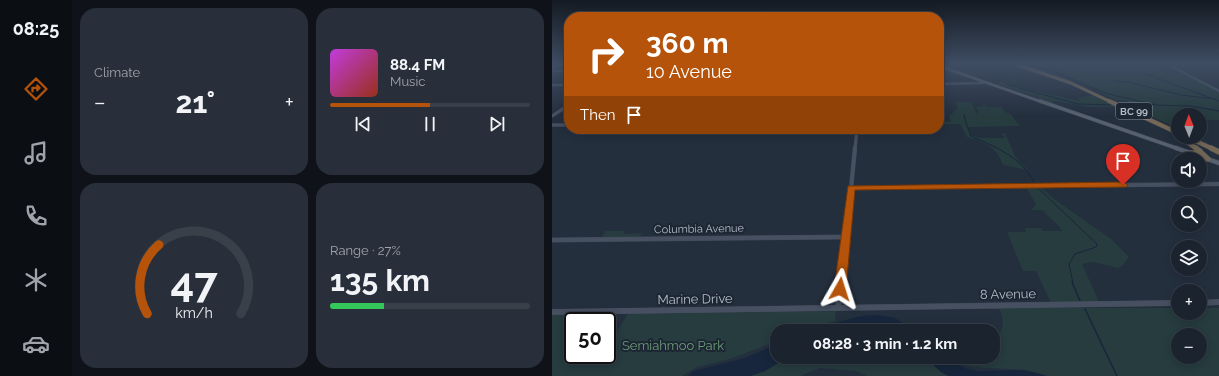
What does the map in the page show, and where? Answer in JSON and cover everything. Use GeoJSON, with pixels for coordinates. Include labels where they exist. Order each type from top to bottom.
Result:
{"type":"FeatureCollection","features":[{"type":"Feature","properties":{"kind":"highway","name":"BC 99"},"geometry":{"type":"LineString","coordinates":[[1064,82],[1171,130]]}},
{"type":"Feature","properties":{"kind":"highway","name":"BC 99"},"geometry":{"type":"LineString","coordinates":[[1070,82],[1171,130]]}},
{"type":"Feature","properties":{"kind":"highway"},"geometry":{"type":"LineString","coordinates":[[1071,82],[1090,90]]}},
{"type":"Feature","properties":{"kind":"highway"},"geometry":{"type":"LineString","coordinates":[[1192,144],[1208,160]]}},
{"type":"Feature","properties":{"kind":"highway"},"geometry":{"type":"LineString","coordinates":[[1203,144],[1219,151]]}},
{"type":"Feature","properties":{"kind":"highway"},"geometry":{"type":"LineString","coordinates":[[1206,144],[1219,151]]}},
{"type":"Feature","properties":{"kind":"main road"},"geometry":{"type":"LineString","coordinates":[[982,82],[1188,152]]}},
{"type":"Feature","properties":{"kind":"main road"},"geometry":{"type":"LineString","coordinates":[[1208,160],[1219,163]]}},
{"type":"Feature","properties":{"kind":"street"},"geometry":{"type":"LineString","coordinates":[[944,84],[982,82]]}},
{"type":"Feature","properties":{"kind":"street"},"geometry":{"type":"LineString","coordinates":[[1201,82],[1219,91]]}},
{"type":"Feature","properties":{"kind":"street"},"geometry":{"type":"LineString","coordinates":[[552,85],[564,85]]}},
{"type":"Feature","properties":{"kind":"street"},"geometry":{"type":"LineString","coordinates":[[552,116],[564,108]]}},
{"type":"Feature","properties":{"kind":"street"},"geometry":{"type":"LineString","coordinates":[[552,125],[564,125]]}},
{"type":"Feature","properties":{"kind":"street"},"geometry":{"type":"LineString","coordinates":[[838,308],[856,134]]}},
{"type":"Feature","properties":{"kind":"street"},"geometry":{"type":"LineString","coordinates":[[851,188],[1219,184]]}},
{"type":"Feature","properties":{"kind":"street","name":"Columbia Avenue"},"geometry":{"type":"LineString","coordinates":[[552,240],[846,237]]}},
{"type":"Feature","properties":{"kind":"street"},"geometry":{"type":"LineString","coordinates":[[1207,303],[1219,302]]}},
{"type":"Feature","properties":{"kind":"street","name":"8 Avenue"},"geometry":{"type":"LineString","coordinates":[[838,308],[1171,303]]}},
{"type":"Feature","properties":{"kind":"street","name":"Marine Drive"},"geometry":{"type":"LineString","coordinates":[[552,312],[838,308]]}},
{"type":"Feature","properties":{"kind":"green space"},"geometry":{"type":"Polygon","coordinates":[[[1000,82],[1015,82],[1004,83],[1080,101],[1079,98],[1092,95],[1118,107],[1089,107],[1054,101],[1052,103],[999,84],[1000,82]]]}},
{"type":"Feature","properties":{"kind":"green space"},"geometry":{"type":"Polygon","coordinates":[[[1078,82],[1199,82],[1219,92],[1219,120],[1207,120],[1207,108],[1171,108],[1171,125],[1144,113],[1127,101],[1116,100],[1094,90],[1096,89],[1078,82]]]}},
{"type":"Feature","properties":{"kind":"green space"},"geometry":{"type":"Polygon","coordinates":[[[955,102],[971,102],[977,114],[979,113],[976,107],[983,107],[982,105],[985,105],[986,107],[1002,107],[1006,113],[1010,113],[1020,126],[968,127],[971,135],[980,138],[1005,138],[1002,133],[1005,133],[1016,158],[1028,170],[1003,165],[996,152],[990,146],[967,137],[960,124],[944,124],[944,122],[951,122],[949,116],[958,108],[955,102]]]}},
{"type":"Feature","properties":{"kind":"green space"},"geometry":{"type":"Polygon","coordinates":[[[1027,188],[1042,188],[1054,199],[1111,239],[1129,257],[1123,265],[1118,268],[1093,262],[1082,264],[1099,302],[1051,303],[1036,271],[1023,271],[1007,232],[1026,232],[1025,228],[1041,228],[1043,231],[1062,231],[1043,210],[1031,210],[1036,205],[1027,188]]]}},
{"type":"Feature","properties":{"kind":"green space"},"geometry":{"type":"Polygon","coordinates":[[[606,231],[625,231],[623,234],[642,233],[638,238],[601,238],[606,231]]]}},
{"type":"Feature","properties":{"kind":"green space"},"geometry":{"type":"Polygon","coordinates":[[[999,308],[1171,308],[1171,320],[1207,320],[1207,308],[1219,308],[1219,376],[1047,376],[1021,370],[983,368],[961,364],[1000,364],[1000,332],[1003,320],[999,308]]]}},
{"type":"Feature","properties":{"kind":"green space","name":"Semiahmoo Park"},"geometry":{"type":"Polygon","coordinates":[[[836,311],[835,321],[825,324],[770,324],[770,344],[733,358],[697,367],[682,376],[552,376],[552,315],[564,315],[564,364],[616,364],[616,333],[628,314],[836,311]]]}},
{"type":"Feature","properties":{"kind":"green space"},"geometry":{"type":"Polygon","coordinates":[[[933,323],[936,324],[922,324],[933,323]]]}},
{"type":"Feature","properties":{"kind":"green space"},"geometry":{"type":"Polygon","coordinates":[[[776,364],[932,364],[941,372],[949,376],[867,376],[857,371],[820,368],[800,376],[750,376],[765,371],[776,364]]]}},
{"type":"Feature","properties":{"kind":"water"},"geometry":{"type":"Polygon","coordinates":[[[878,315],[895,318],[904,324],[832,324],[861,316],[878,315]]]}},
{"type":"Feature","properties":{"kind":"water"},"geometry":{"type":"Polygon","coordinates":[[[770,347],[770,364],[776,364],[765,371],[750,376],[688,376],[693,371],[745,358],[770,347]]]}},
{"type":"Feature","properties":{"kind":"water"},"geometry":{"type":"Polygon","coordinates":[[[932,364],[957,364],[967,369],[977,371],[1024,370],[1047,376],[949,376],[941,372],[932,364]]]}},
{"type":"Feature","properties":{"kind":"waterway"},"geometry":{"type":"LineString","coordinates":[[1078,82],[1108,94],[1152,104]]}},
{"type":"Feature","properties":{"kind":"waterway"},"geometry":{"type":"LineString","coordinates":[[1122,82],[1181,95],[1219,101]]}},
{"type":"Feature","properties":{"kind":"waterway"},"geometry":{"type":"LineString","coordinates":[[1166,82],[1211,98]]}},
{"type":"Feature","properties":{"kind":"waterway"},"geometry":{"type":"LineString","coordinates":[[1005,84],[1078,104],[1111,105]]}},
{"type":"Feature","properties":{"kind":"waterway"},"geometry":{"type":"LineString","coordinates":[[1127,105],[1152,104]]}},
{"type":"Feature","properties":{"kind":"waterway"},"geometry":{"type":"LineString","coordinates":[[1152,104],[1191,106],[1219,111]]}},
{"type":"Feature","properties":{"kind":"waterway"},"geometry":{"type":"LineString","coordinates":[[964,115],[966,122]]}},
{"type":"Feature","properties":{"kind":"waterway"},"geometry":{"type":"LineString","coordinates":[[966,123],[971,136],[999,149],[1015,159],[1035,183]]}},
{"type":"Feature","properties":{"kind":"waterway"},"geometry":{"type":"LineString","coordinates":[[1038,188],[1097,244],[1096,247],[1075,254],[1069,264],[1073,283]]}},
{"type":"Feature","properties":{"kind":"waterway"},"geometry":{"type":"LineString","coordinates":[[1072,282],[1080,301]]}},
{"type":"Feature","properties":{"kind":"waterway"},"geometry":{"type":"LineString","coordinates":[[1085,309],[1117,376]]}},
{"type":"Feature","properties":{"kind":"route"},"geometry":{"type":"LineString","coordinates":[[840,289],[851,188],[1123,185]]}}]}
